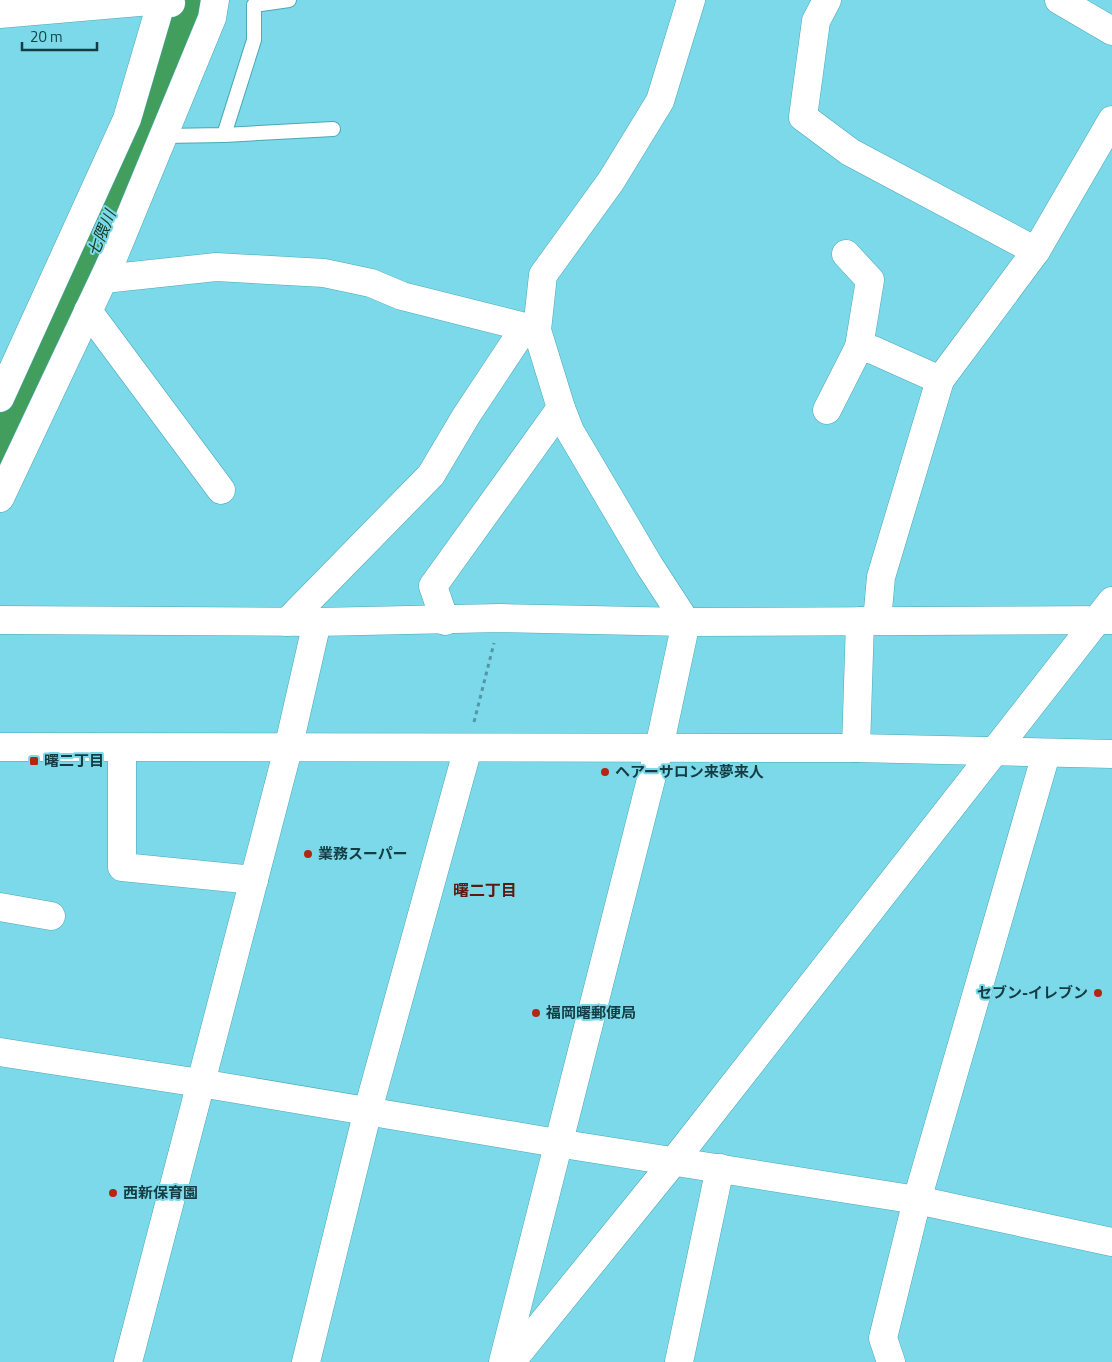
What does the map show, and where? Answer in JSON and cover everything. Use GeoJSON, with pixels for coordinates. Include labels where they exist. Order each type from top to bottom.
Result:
{"type":"FeatureCollection","features":[{"type":"Feature","properties":{"kind":"street"},"geometry":{"type":"LineString","coordinates":[[287,622],[431,475],[466,416],[531,329],[543,275],[611,181],[660,101],[691,0]]}},
{"type":"Feature","properties":{"kind":"street"},"geometry":{"type":"LineString","coordinates":[[827,0],[816,21],[803,117],[850,152],[1036,251]]}},
{"type":"Feature","properties":{"kind":"street"},"geometry":{"type":"LineString","coordinates":[[1059,0],[1112,31]]}},
{"type":"Feature","properties":{"kind":"street"},"geometry":{"type":"LineString","coordinates":[[0,14],[166,2],[127,119],[0,398]]}},
{"type":"Feature","properties":{"kind":"street"},"geometry":{"type":"LineString","coordinates":[[0,498],[107,272],[164,136],[208,10]]}},
{"type":"Feature","properties":{"kind":"street"},"geometry":{"type":"LineString","coordinates":[[856,748],[868,621],[940,380],[1036,251],[1112,120]]}},
{"type":"Feature","properties":{"kind":"street"},"geometry":{"type":"LineString","coordinates":[[827,410],[859,347],[870,280],[846,254]]}},
{"type":"Feature","properties":{"kind":"street"},"geometry":{"type":"LineString","coordinates":[[107,272],[216,267],[324,273],[371,283],[402,296],[531,329]]}},
{"type":"Feature","properties":{"kind":"street"},"geometry":{"type":"LineString","coordinates":[[88,311],[221,490]]}},
{"type":"Feature","properties":{"kind":"street"},"geometry":{"type":"LineString","coordinates":[[503,1362],[659,748],[686,622],[575,439],[560,408],[531,329]]}},
{"type":"Feature","properties":{"kind":"street"},"geometry":{"type":"LineString","coordinates":[[859,347],[873,350],[940,380]]}},
{"type":"Feature","properties":{"kind":"street"},"geometry":{"type":"LineString","coordinates":[[445,621],[433,586],[560,408]]}},
{"type":"Feature","properties":{"kind":"street"},"geometry":{"type":"LineString","coordinates":[[0,620],[317,622],[445,621],[500,618],[686,622],[868,621],[1107,614]]}},
{"type":"Feature","properties":{"kind":"street"},"geometry":{"type":"LineString","coordinates":[[511,1362],[674,1161],[994,750],[1107,614]]}},
{"type":"Feature","properties":{"kind":"street"},"geometry":{"type":"LineString","coordinates":[[128,1362],[288,749],[317,622]]}},
{"type":"Feature","properties":{"kind":"street"},"geometry":{"type":"LineString","coordinates":[[0,747],[288,749],[856,748],[994,750],[1046,754],[1112,754]]}},
{"type":"Feature","properties":{"kind":"street"},"geometry":{"type":"LineString","coordinates":[[122,748],[122,867],[254,880]]}},
{"type":"Feature","properties":{"kind":"street"},"geometry":{"type":"LineString","coordinates":[[306,1362],[368,1110],[468,748]]}},
{"type":"Feature","properties":{"kind":"street"},"geometry":{"type":"LineString","coordinates":[[891,1362],[883,1338],[917,1200],[1046,754]]}},
{"type":"Feature","properties":{"kind":"street"},"geometry":{"type":"LineString","coordinates":[[0,907],[50,916]]}},
{"type":"Feature","properties":{"kind":"street"},"geometry":{"type":"LineString","coordinates":[[0,1052],[200,1082],[557,1144],[917,1200],[1112,1242]]}},
{"type":"Feature","properties":{"kind":"street"},"geometry":{"type":"LineString","coordinates":[[679,1362],[720,1168]]}},
{"type":"Feature","properties":{"kind":"lane"},"geometry":{"type":"LineString","coordinates":[[224,135],[254,40],[254,5],[289,0]]}},
{"type":"Feature","properties":{"kind":"lane"},"geometry":{"type":"LineString","coordinates":[[164,136],[334,129]]}},
{"type":"Feature","properties":{"kind":"path"},"geometry":{"type":"LineString","coordinates":[[468,748],[500,618]]}},
{"type":"Feature","properties":{"kind":"waterway","name":"七隈川"},"geometry":{"type":"LineString","coordinates":[[0,460],[61,327],[148,122],[174,50],[187,0]]}},
{"type":"Feature","properties":{"kind":"place","name":"曙二丁目"},"geometry":{"type":"Point","coordinates":[34,761]}},
{"type":"Feature","properties":{"kind":"place","name":"ヘアーサロン来夢来人"},"geometry":{"type":"Point","coordinates":[605,772]}},
{"type":"Feature","properties":{"kind":"place","name":"業務スーパー"},"geometry":{"type":"Point","coordinates":[308,854]}},
{"type":"Feature","properties":{"kind":"place","name":"セブン-イレブン"},"geometry":{"type":"Point","coordinates":[1098,993]}},
{"type":"Feature","properties":{"kind":"place","name":"福岡曙郵便局"},"geometry":{"type":"Point","coordinates":[536,1013]}},
{"type":"Feature","properties":{"kind":"place","name":"西新保育園"},"geometry":{"type":"Point","coordinates":[113,1193]}},
{"type":"Feature","properties":{"kind":"district","name":"曙二丁目"},"geometry":{"type":"Point","coordinates":[485,890]}}]}
